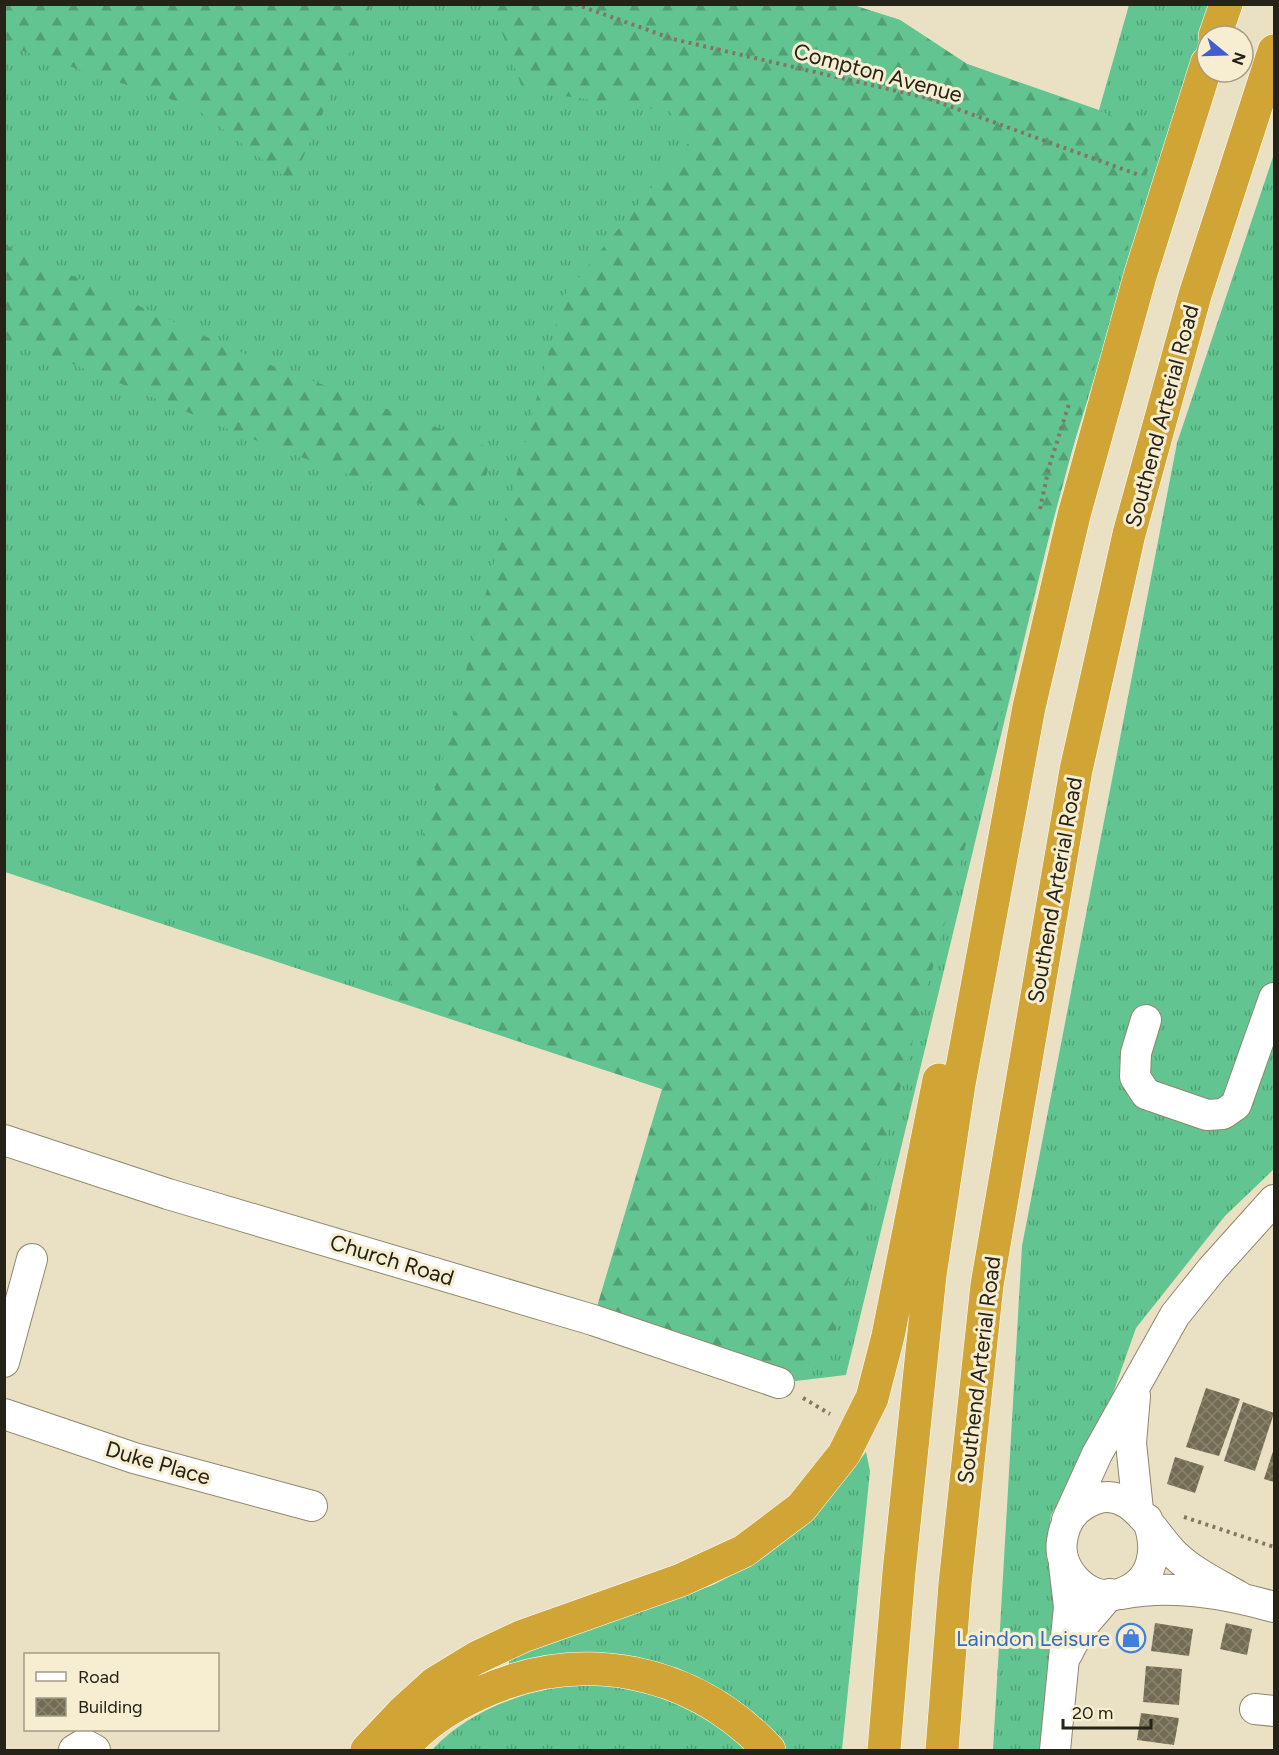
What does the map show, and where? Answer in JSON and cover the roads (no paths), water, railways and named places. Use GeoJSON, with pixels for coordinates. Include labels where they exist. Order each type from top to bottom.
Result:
{"type":"FeatureCollection","features":[{"type":"Feature","properties":{"kind":"highway"},"geometry":{"type":"LineString","coordinates":[[1219,24],[1226,4]]}},
{"type":"Feature","properties":{"kind":"highway","name":"Southend Arterial Road"},"geometry":{"type":"LineString","coordinates":[[942,1750],[955,1584],[987,1285],[1076,770],[1130,534],[1192,307],[1275,51]]}},
{"type":"Feature","properties":{"kind":"highway"},"geometry":{"type":"LineString","coordinates":[[367,1750],[435,1683],[476,1658],[523,1636],[681,1580],[744,1551],[801,1508],[844,1454],[855,1436],[872,1398],[888,1336],[943,1060],[1074,515],[1140,276],[1200,84]]}},
{"type":"Feature","properties":{"kind":"highway"},"geometry":{"type":"LineString","coordinates":[[884,1750],[899,1572],[930,1275],[959,1084],[1029,707]]}},
{"type":"Feature","properties":{"kind":"highway"},"geometry":{"type":"LineString","coordinates":[[402,1750],[435,1719],[464,1701],[505,1681],[556,1669],[597,1669],[652,1678],[699,1694],[751,1731],[769,1750]]}},
{"type":"Feature","properties":{"kind":"street"},"geometry":{"type":"LineString","coordinates":[[1146,1020],[1136,1053],[1135,1077],[1146,1094],[1207,1115],[1223,1114],[1236,1105],[1275,998]]}},
{"type":"Feature","properties":{"kind":"street","name":"Church Road"},"geometry":{"type":"LineString","coordinates":[[4,1140],[168,1194],[593,1320],[779,1383]]}},
{"type":"Feature","properties":{"kind":"street"},"geometry":{"type":"LineString","coordinates":[[1055,1750],[1069,1607],[1061,1547],[1064,1529],[1097,1454],[1175,1315],[1275,1200]]}},
{"type":"Feature","properties":{"kind":"street"},"geometry":{"type":"LineString","coordinates":[[4,1362],[32,1260]]}},
{"type":"Feature","properties":{"kind":"street"},"geometry":{"type":"LineString","coordinates":[[1062,1665],[1080,1629],[1114,1594],[1136,1585],[1147,1573],[1154,1557],[1154,1537],[1142,1514],[1131,1443],[1136,1387]]}},
{"type":"Feature","properties":{"kind":"street","name":"Duke Place"},"geometry":{"type":"LineString","coordinates":[[4,1414],[134,1458],[312,1506]]}},
{"type":"Feature","properties":{"kind":"street"},"geometry":{"type":"LineString","coordinates":[[1064,1529],[1073,1513],[1088,1502],[1107,1498],[1124,1501],[1142,1514],[1174,1554],[1199,1574],[1240,1597]]}},
{"type":"Feature","properties":{"kind":"street"},"geometry":{"type":"LineString","coordinates":[[1064,1565],[1074,1580],[1087,1589],[1114,1594],[1168,1589],[1240,1597],[1275,1607]]}},
{"type":"Feature","properties":{"kind":"street"},"geometry":{"type":"LineString","coordinates":[[74,1750],[84,1744],[95,1750]]}},
{"type":"Feature","properties":{"kind":"place","name":"Laindon Leisure"},"geometry":{"type":"Point","coordinates":[1131,1638]}}]}
